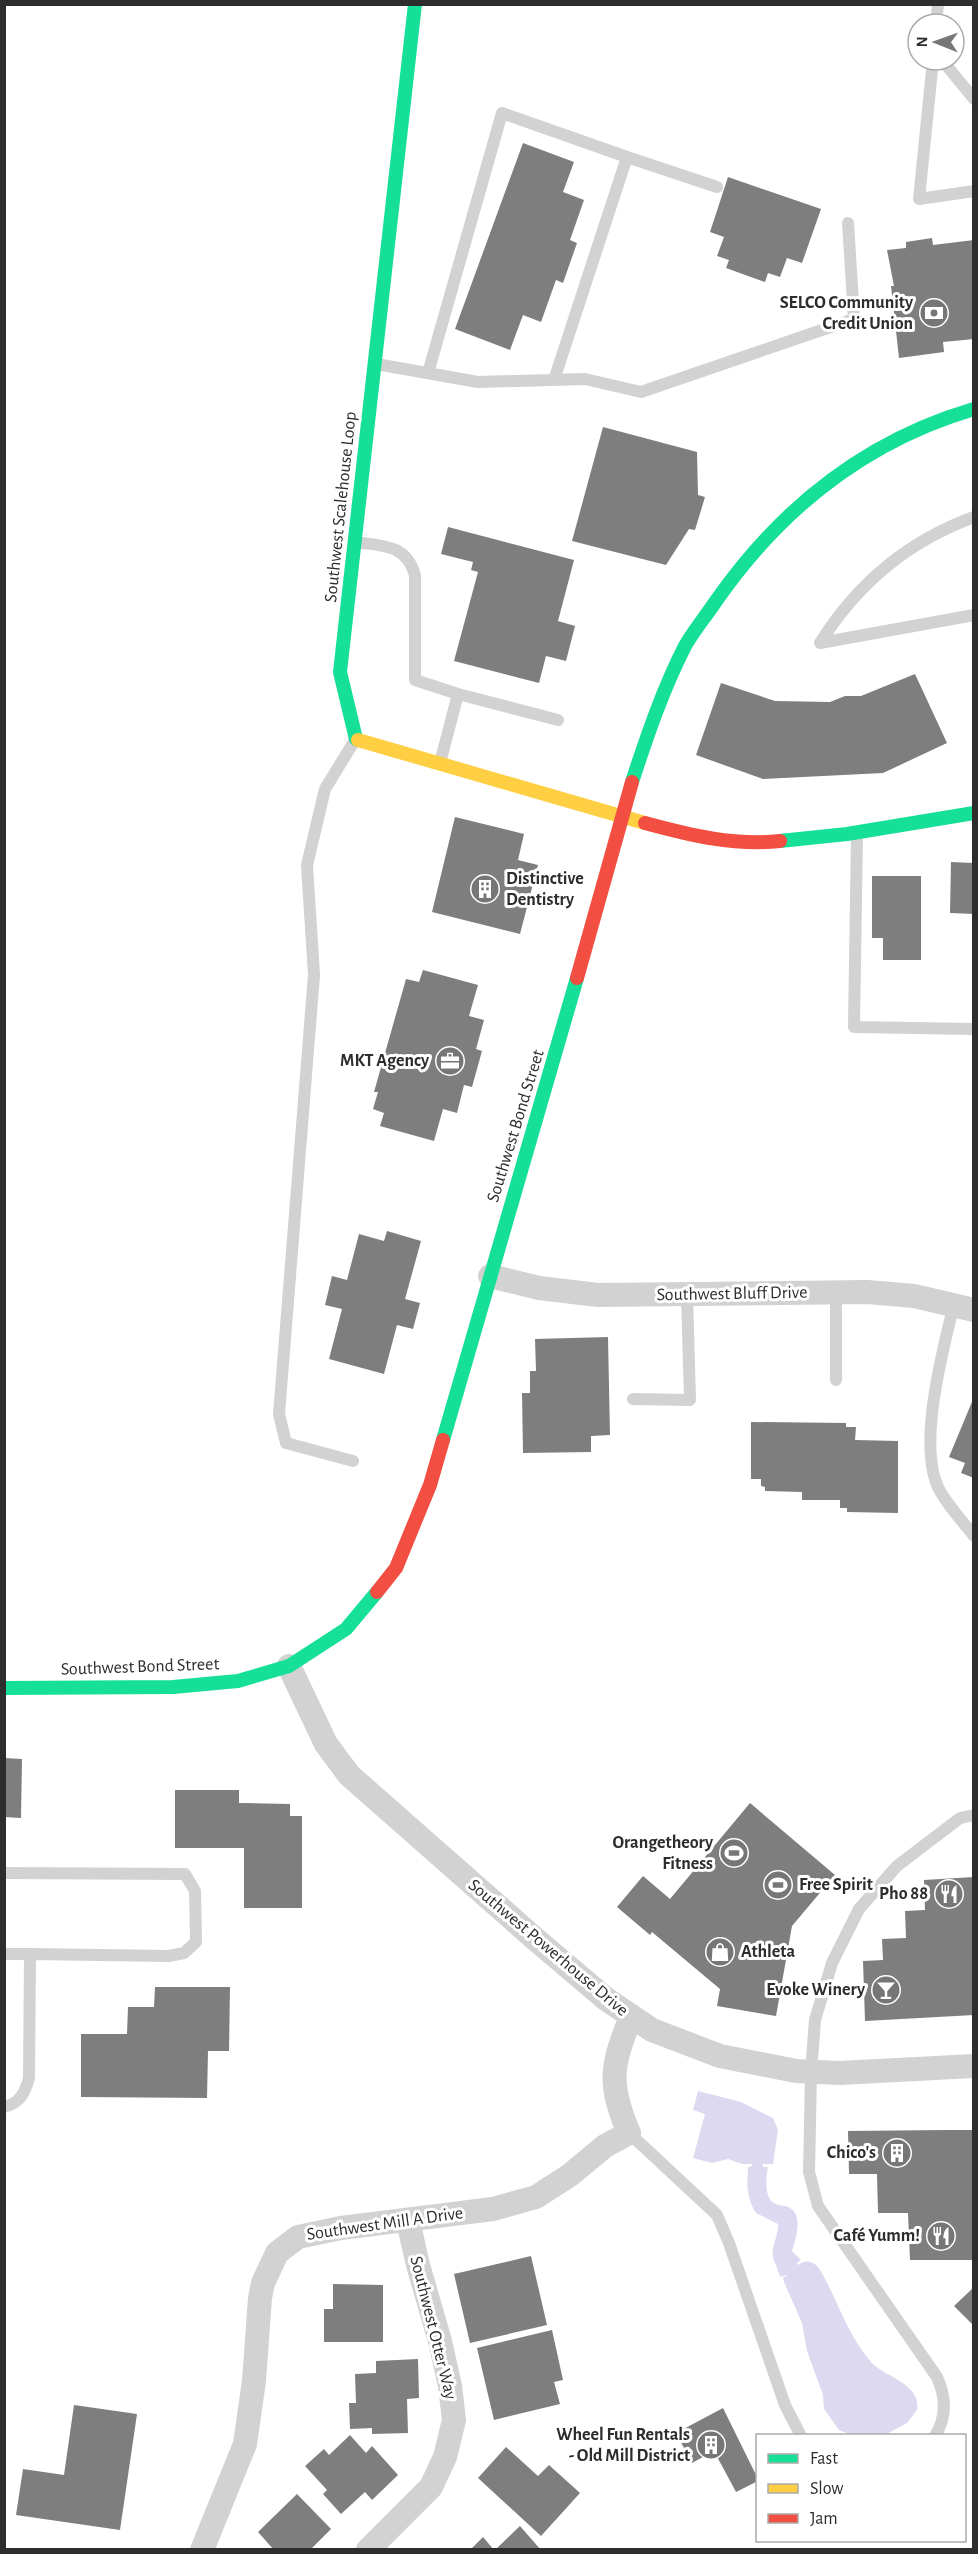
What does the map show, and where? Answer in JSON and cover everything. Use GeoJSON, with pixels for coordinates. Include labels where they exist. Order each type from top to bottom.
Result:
{"type":"FeatureCollection","features":[{"type":"Feature","properties":{"kind":"street","name":"Southwest Scalehouse Loop"},"geometry":{"type":"LineString","coordinates":[[356,739],[340,672],[414,4]]}},
{"type":"Feature","properties":{"kind":"street","name":"Southwest Bond Street"},"geometry":{"type":"LineString","coordinates":[[4,1688],[173,1687],[238,1681],[289,1666],[346,1629],[396,1568],[430,1485],[558,1047],[620,817],[648,732],[686,645],[738,570],[799,504],[864,456],[936,420],[974,409]]}},
{"type":"Feature","properties":{"kind":"street"},"geometry":{"type":"LineString","coordinates":[[356,739],[620,817],[694,836],[760,843],[857,833],[974,813]]}},
{"type":"Feature","properties":{"kind":"street","name":"Southwest Bluff Drive"},"geometry":{"type":"LineString","coordinates":[[490,1276],[539,1288],[598,1295],[836,1293],[914,1296],[964,1307]]}},
{"type":"Feature","properties":{"kind":"street","name":"Southwest Powerhouse Drive"},"geometry":{"type":"LineString","coordinates":[[289,1666],[326,1744],[349,1774],[520,1927],[631,2017],[652,2030],[704,2052],[766,2067],[811,2072],[974,2066]]}},
{"type":"Feature","properties":{"kind":"street"},"geometry":{"type":"LineString","coordinates":[[629,2133],[617,2097],[613,2072],[618,2050],[631,2017]]}},
{"type":"Feature","properties":{"kind":"street","name":"Southwest Mill A Drive"},"geometry":{"type":"LineString","coordinates":[[202,2550],[244,2444],[254,2381],[260,2298],[263,2283],[277,2253],[298,2237],[341,2228],[493,2209],[537,2197],[570,2175],[605,2146],[629,2133]]}},
{"type":"Feature","properties":{"kind":"street","name":"Southwest Otter Way"},"geometry":{"type":"LineString","coordinates":[[368,2550],[431,2487],[445,2457],[454,2420],[450,2386],[440,2340],[408,2221]]}},
{"type":"Feature","properties":{"kind":"lane"},"geometry":{"type":"LineString","coordinates":[[932,72],[919,199],[974,191]]}},
{"type":"Feature","properties":{"kind":"lane"},"geometry":{"type":"LineString","coordinates":[[952,72],[974,99]]}},
{"type":"Feature","properties":{"kind":"lane"},"geometry":{"type":"LineString","coordinates":[[428,373],[502,113],[717,187]]}},
{"type":"Feature","properties":{"kind":"lane"},"geometry":{"type":"LineString","coordinates":[[554,380],[627,157]]}},
{"type":"Feature","properties":{"kind":"lane"},"geometry":{"type":"LineString","coordinates":[[375,364],[478,382],[585,379],[641,392],[854,319],[848,223]]}},
{"type":"Feature","properties":{"kind":"lane"},"geometry":{"type":"LineString","coordinates":[[974,516],[930,535],[891,561],[843,609],[820,643],[974,615]]}},
{"type":"Feature","properties":{"kind":"lane"},"geometry":{"type":"LineString","coordinates":[[355,542],[386,546],[404,553],[412,562],[416,575],[415,680],[458,694],[558,720]]}},
{"type":"Feature","properties":{"kind":"lane"},"geometry":{"type":"LineString","coordinates":[[440,764],[458,694]]}},
{"type":"Feature","properties":{"kind":"lane"},"geometry":{"type":"LineString","coordinates":[[353,1461],[286,1443],[279,1414],[314,975],[308,866],[325,789],[356,739]]}},
{"type":"Feature","properties":{"kind":"lane"},"geometry":{"type":"LineString","coordinates":[[857,833],[854,1027],[974,1029]]}},
{"type":"Feature","properties":{"kind":"lane"},"geometry":{"type":"LineString","coordinates":[[836,1293],[836,1380]]}},
{"type":"Feature","properties":{"kind":"lane"},"geometry":{"type":"LineString","coordinates":[[633,1399],[690,1400],[687,1295]]}},
{"type":"Feature","properties":{"kind":"lane"},"geometry":{"type":"LineString","coordinates":[[964,1307],[933,1395],[931,1458],[939,1490],[974,1536]]}},
{"type":"Feature","properties":{"kind":"lane"},"geometry":{"type":"LineString","coordinates":[[936,2434],[942,2424],[944,2411],[943,2393],[937,2377],[818,2206],[813,2191],[809,2160],[811,2072],[815,2020],[832,1963],[859,1909],[897,1866],[960,1818],[974,1815]]}},
{"type":"Feature","properties":{"kind":"lane"},"geometry":{"type":"LineString","coordinates":[[4,1873],[185,1874],[195,1891],[196,1942],[184,1953],[170,1956],[4,1954]]}},
{"type":"Feature","properties":{"kind":"lane"},"geometry":{"type":"LineString","coordinates":[[4,2107],[13,2105],[25,2094],[28,2078],[30,1954]]}},
{"type":"Feature","properties":{"kind":"lane"},"geometry":{"type":"LineString","coordinates":[[629,2133],[717,2215],[729,2243],[785,2405],[800,2434]]}},
{"type":"Feature","properties":{"kind":"shaded area"},"geometry":{"type":"Polygon","coordinates":[[[698,2091],[741,2102],[773,2118],[778,2130],[773,2164],[763,2164],[763,2167],[768,2167],[766,2186],[771,2200],[793,2210],[796,2215],[798,2227],[792,2251],[801,2260],[797,2263],[798,2265],[809,2262],[819,2268],[862,2351],[877,2367],[908,2387],[914,2394],[917,2410],[907,2423],[887,2434],[849,2434],[839,2430],[824,2409],[823,2395],[807,2351],[802,2323],[784,2282],[783,2278],[789,2274],[781,2277],[773,2258],[778,2224],[756,2213],[750,2201],[748,2167],[752,2164],[742,2164],[728,2159],[712,2163],[693,2158],[705,2114],[693,2110],[698,2091]]]}},
{"type":"Feature","properties":{"kind":"building"},"geometry":{"type":"Polygon","coordinates":[[[523,143],[574,162],[563,192],[584,200],[570,240],[577,243],[563,283],[556,280],[541,322],[523,315],[510,350],[455,329],[523,143]]]}},
{"type":"Feature","properties":{"kind":"building"},"geometry":{"type":"Polygon","coordinates":[[[728,177],[821,209],[802,263],[787,258],[780,277],[768,273],[765,282],[726,268],[729,260],[717,256],[724,237],[710,232],[728,177]]]}},
{"type":"Feature","properties":{"kind":"building","name":"SELCO Community Credit Union"},"geometry":{"type":"Polygon","coordinates":[[[932,238],[933,245],[974,240],[974,339],[943,342],[944,352],[899,358],[891,286],[894,286],[887,250],[906,248],[906,242],[932,238]]]}},
{"type":"Feature","properties":{"kind":"building"},"geometry":{"type":"Polygon","coordinates":[[[603,427],[697,452],[698,495],[705,497],[695,530],[689,529],[666,565],[572,541],[603,427]]]}},
{"type":"Feature","properties":{"kind":"building"},"geometry":{"type":"Polygon","coordinates":[[[448,527],[574,560],[558,621],[575,626],[566,661],[546,656],[539,683],[454,661],[478,572],[471,570],[473,562],[441,554],[448,527]]]}},
{"type":"Feature","properties":{"kind":"building"},"geometry":{"type":"Polygon","coordinates":[[[915,674],[947,743],[883,773],[763,779],[696,755],[721,683],[775,701],[830,702],[845,696],[861,696],[915,674]]]}},
{"type":"Feature","properties":{"kind":"building","name":"Distinctive Dentistry"},"geometry":{"type":"Polygon","coordinates":[[[455,817],[524,834],[518,860],[538,865],[520,934],[432,912],[455,817]]]}},
{"type":"Feature","properties":{"kind":"building"},"geometry":{"type":"Polygon","coordinates":[[[951,862],[974,863],[974,914],[950,913],[951,862]]]}},
{"type":"Feature","properties":{"kind":"building"},"geometry":{"type":"Polygon","coordinates":[[[872,876],[921,876],[921,960],[883,960],[883,938],[872,938],[872,876]]]}},
{"type":"Feature","properties":{"kind":"building"},"geometry":{"type":"Polygon","coordinates":[[[423,970],[478,985],[469,1016],[484,1020],[476,1049],[482,1051],[472,1087],[464,1085],[457,1113],[443,1109],[434,1141],[380,1126],[384,1113],[373,1109],[378,1092],[374,1092],[406,979],[419,982],[423,970]]]}},
{"type":"Feature","properties":{"kind":"building"},"geometry":{"type":"Polygon","coordinates":[[[387,1231],[421,1241],[405,1299],[420,1303],[413,1329],[397,1325],[384,1374],[329,1359],[342,1309],[325,1305],[332,1276],[347,1280],[359,1234],[384,1241],[387,1231]]]}},
{"type":"Feature","properties":{"kind":"building"},"geometry":{"type":"Polygon","coordinates":[[[608,1337],[610,1435],[591,1436],[591,1452],[523,1453],[522,1393],[530,1393],[530,1371],[536,1371],[535,1339],[608,1337]]]}},
{"type":"Feature","properties":{"kind":"building"},"geometry":{"type":"Polygon","coordinates":[[[974,1397],[974,1478],[961,1473],[965,1463],[949,1457],[974,1397]]]}},
{"type":"Feature","properties":{"kind":"building"},"geometry":{"type":"Polygon","coordinates":[[[751,1422],[846,1423],[846,1427],[856,1427],[855,1440],[898,1441],[898,1513],[847,1512],[847,1508],[840,1508],[840,1500],[802,1500],[802,1492],[765,1491],[765,1487],[761,1486],[761,1479],[751,1479],[751,1422]]]}},
{"type":"Feature","properties":{"kind":"building"},"geometry":{"type":"Polygon","coordinates":[[[4,1758],[22,1759],[21,1818],[4,1817],[4,1758]]]}},
{"type":"Feature","properties":{"kind":"building"},"geometry":{"type":"Polygon","coordinates":[[[175,1790],[239,1790],[239,1803],[290,1804],[290,1816],[302,1816],[302,1908],[244,1908],[244,1848],[175,1848],[175,1790]]]}},
{"type":"Feature","properties":{"kind":"building"},"geometry":{"type":"Polygon","coordinates":[[[750,1803],[835,1875],[792,1926],[776,2016],[717,2006],[720,1989],[652,1932],[650,1935],[617,1907],[643,1876],[670,1899],[750,1803]]]}},
{"type":"Feature","properties":{"kind":"building"},"geometry":{"type":"Polygon","coordinates":[[[974,1877],[974,2015],[865,2021],[863,1961],[883,1960],[882,1939],[906,1938],[905,1911],[925,1910],[924,1880],[974,1877]]]}},
{"type":"Feature","properties":{"kind":"building"},"geometry":{"type":"Polygon","coordinates":[[[155,1987],[230,1987],[229,2051],[208,2051],[207,2098],[81,2097],[81,2034],[127,2034],[128,2007],[154,2007],[155,1987]]]}},
{"type":"Feature","properties":{"kind":"building"},"geometry":{"type":"Polygon","coordinates":[[[974,2130],[974,2260],[910,2260],[908,2213],[878,2213],[877,2174],[849,2174],[848,2131],[974,2130]]]}},
{"type":"Feature","properties":{"kind":"building"},"geometry":{"type":"Polygon","coordinates":[[[531,2256],[547,2325],[470,2343],[454,2274],[531,2256]]]}},
{"type":"Feature","properties":{"kind":"building"},"geometry":{"type":"Polygon","coordinates":[[[333,2284],[383,2285],[383,2342],[324,2342],[324,2309],[333,2309],[333,2284]]]}},
{"type":"Feature","properties":{"kind":"building"},"geometry":{"type":"Polygon","coordinates":[[[974,2287],[974,2326],[954,2306],[974,2287]]]}},
{"type":"Feature","properties":{"kind":"building"},"geometry":{"type":"Polygon","coordinates":[[[552,2330],[563,2380],[554,2382],[560,2404],[494,2420],[477,2348],[552,2330]]]}},
{"type":"Feature","properties":{"kind":"building"},"geometry":{"type":"Polygon","coordinates":[[[418,2359],[419,2398],[407,2399],[408,2433],[372,2434],[372,2428],[350,2429],[349,2403],[356,2403],[355,2374],[376,2373],[376,2361],[418,2359]]]}},
{"type":"Feature","properties":{"kind":"building"},"geometry":{"type":"Polygon","coordinates":[[[74,2405],[137,2414],[120,2530],[16,2515],[23,2469],[64,2475],[74,2405]]]}},
{"type":"Feature","properties":{"kind":"building","name":"Wheel Fun Rentals - Old Mill District"},"geometry":{"type":"Polygon","coordinates":[[[723,2408],[756,2475],[756,2482],[736,2492],[714,2451],[692,2463],[676,2433],[723,2408]]]}},
{"type":"Feature","properties":{"kind":"building"},"geometry":{"type":"Polygon","coordinates":[[[350,2435],[366,2453],[372,2446],[398,2475],[372,2500],[365,2492],[341,2514],[323,2494],[327,2490],[305,2466],[324,2449],[329,2455],[350,2435]]]}},
{"type":"Feature","properties":{"kind":"building"},"geometry":{"type":"Polygon","coordinates":[[[506,2447],[538,2476],[549,2465],[580,2493],[541,2536],[478,2478],[506,2447]]]}},
{"type":"Feature","properties":{"kind":"building"},"geometry":{"type":"Polygon","coordinates":[[[297,2494],[331,2529],[310,2550],[274,2550],[258,2532],[297,2494]]]}},
{"type":"Feature","properties":{"kind":"building"},"geometry":{"type":"Polygon","coordinates":[[[520,2526],[541,2550],[495,2550],[520,2526]]]}},
{"type":"Feature","properties":{"kind":"building"},"geometry":{"type":"Polygon","coordinates":[[[483,2537],[494,2550],[470,2550],[483,2537]]]}},
{"type":"Feature","properties":{"kind":"traffic: fast"},"geometry":{"type":"LineString","coordinates":[[358,740],[340,672],[415,4]]}},
{"type":"Feature","properties":{"kind":"traffic: fast"},"geometry":{"type":"LineString","coordinates":[[632,782],[663,696],[685,646],[741,567],[768,536],[828,482],[862,459],[897,439],[974,409]]}},
{"type":"Feature","properties":{"kind":"traffic: fast"},"geometry":{"type":"LineString","coordinates":[[780,841],[847,834],[974,813]]}},
{"type":"Feature","properties":{"kind":"traffic: fast"},"geometry":{"type":"LineString","coordinates":[[443,1440],[577,978]]}},
{"type":"Feature","properties":{"kind":"traffic: fast"},"geometry":{"type":"LineString","coordinates":[[4,1688],[173,1687],[238,1681],[289,1666],[346,1629],[377,1592]]}},
{"type":"Feature","properties":{"kind":"traffic: slow"},"geometry":{"type":"LineString","coordinates":[[358,740],[645,823]]}},
{"type":"Feature","properties":{"kind":"traffic: jam"},"geometry":{"type":"LineString","coordinates":[[577,978],[632,782]]}},
{"type":"Feature","properties":{"kind":"traffic: jam"},"geometry":{"type":"LineString","coordinates":[[645,823],[729,841],[780,841]]}},
{"type":"Feature","properties":{"kind":"traffic: jam"},"geometry":{"type":"LineString","coordinates":[[377,1592],[396,1568],[430,1485],[443,1440]]}},
{"type":"Feature","properties":{"kind":"place","name":"SELCO Community Credit Union"},"geometry":{"type":"Point","coordinates":[934,313]}},
{"type":"Feature","properties":{"kind":"place","name":"Distinctive Dentistry"},"geometry":{"type":"Point","coordinates":[485,889]}},
{"type":"Feature","properties":{"kind":"place","name":"MKT Agency"},"geometry":{"type":"Point","coordinates":[450,1061]}},
{"type":"Feature","properties":{"kind":"place","name":"Orangetheory Fitness"},"geometry":{"type":"Point","coordinates":[734,1853]}},
{"type":"Feature","properties":{"kind":"place","name":"Free Spirit"},"geometry":{"type":"Point","coordinates":[778,1885]}},
{"type":"Feature","properties":{"kind":"place","name":"Pho 88"},"geometry":{"type":"Point","coordinates":[949,1894]}},
{"type":"Feature","properties":{"kind":"place","name":"Athleta"},"geometry":{"type":"Point","coordinates":[720,1952]}},
{"type":"Feature","properties":{"kind":"place","name":"Evoke Winery"},"geometry":{"type":"Point","coordinates":[886,1990]}},
{"type":"Feature","properties":{"kind":"place","name":"Chico's"},"geometry":{"type":"Point","coordinates":[897,2153]}},
{"type":"Feature","properties":{"kind":"place","name":"Café Yumm!"},"geometry":{"type":"Point","coordinates":[941,2236]}},
{"type":"Feature","properties":{"kind":"place","name":"Wheel Fun Rentals - Old Mill District"},"geometry":{"type":"Point","coordinates":[711,2445]}}]}
